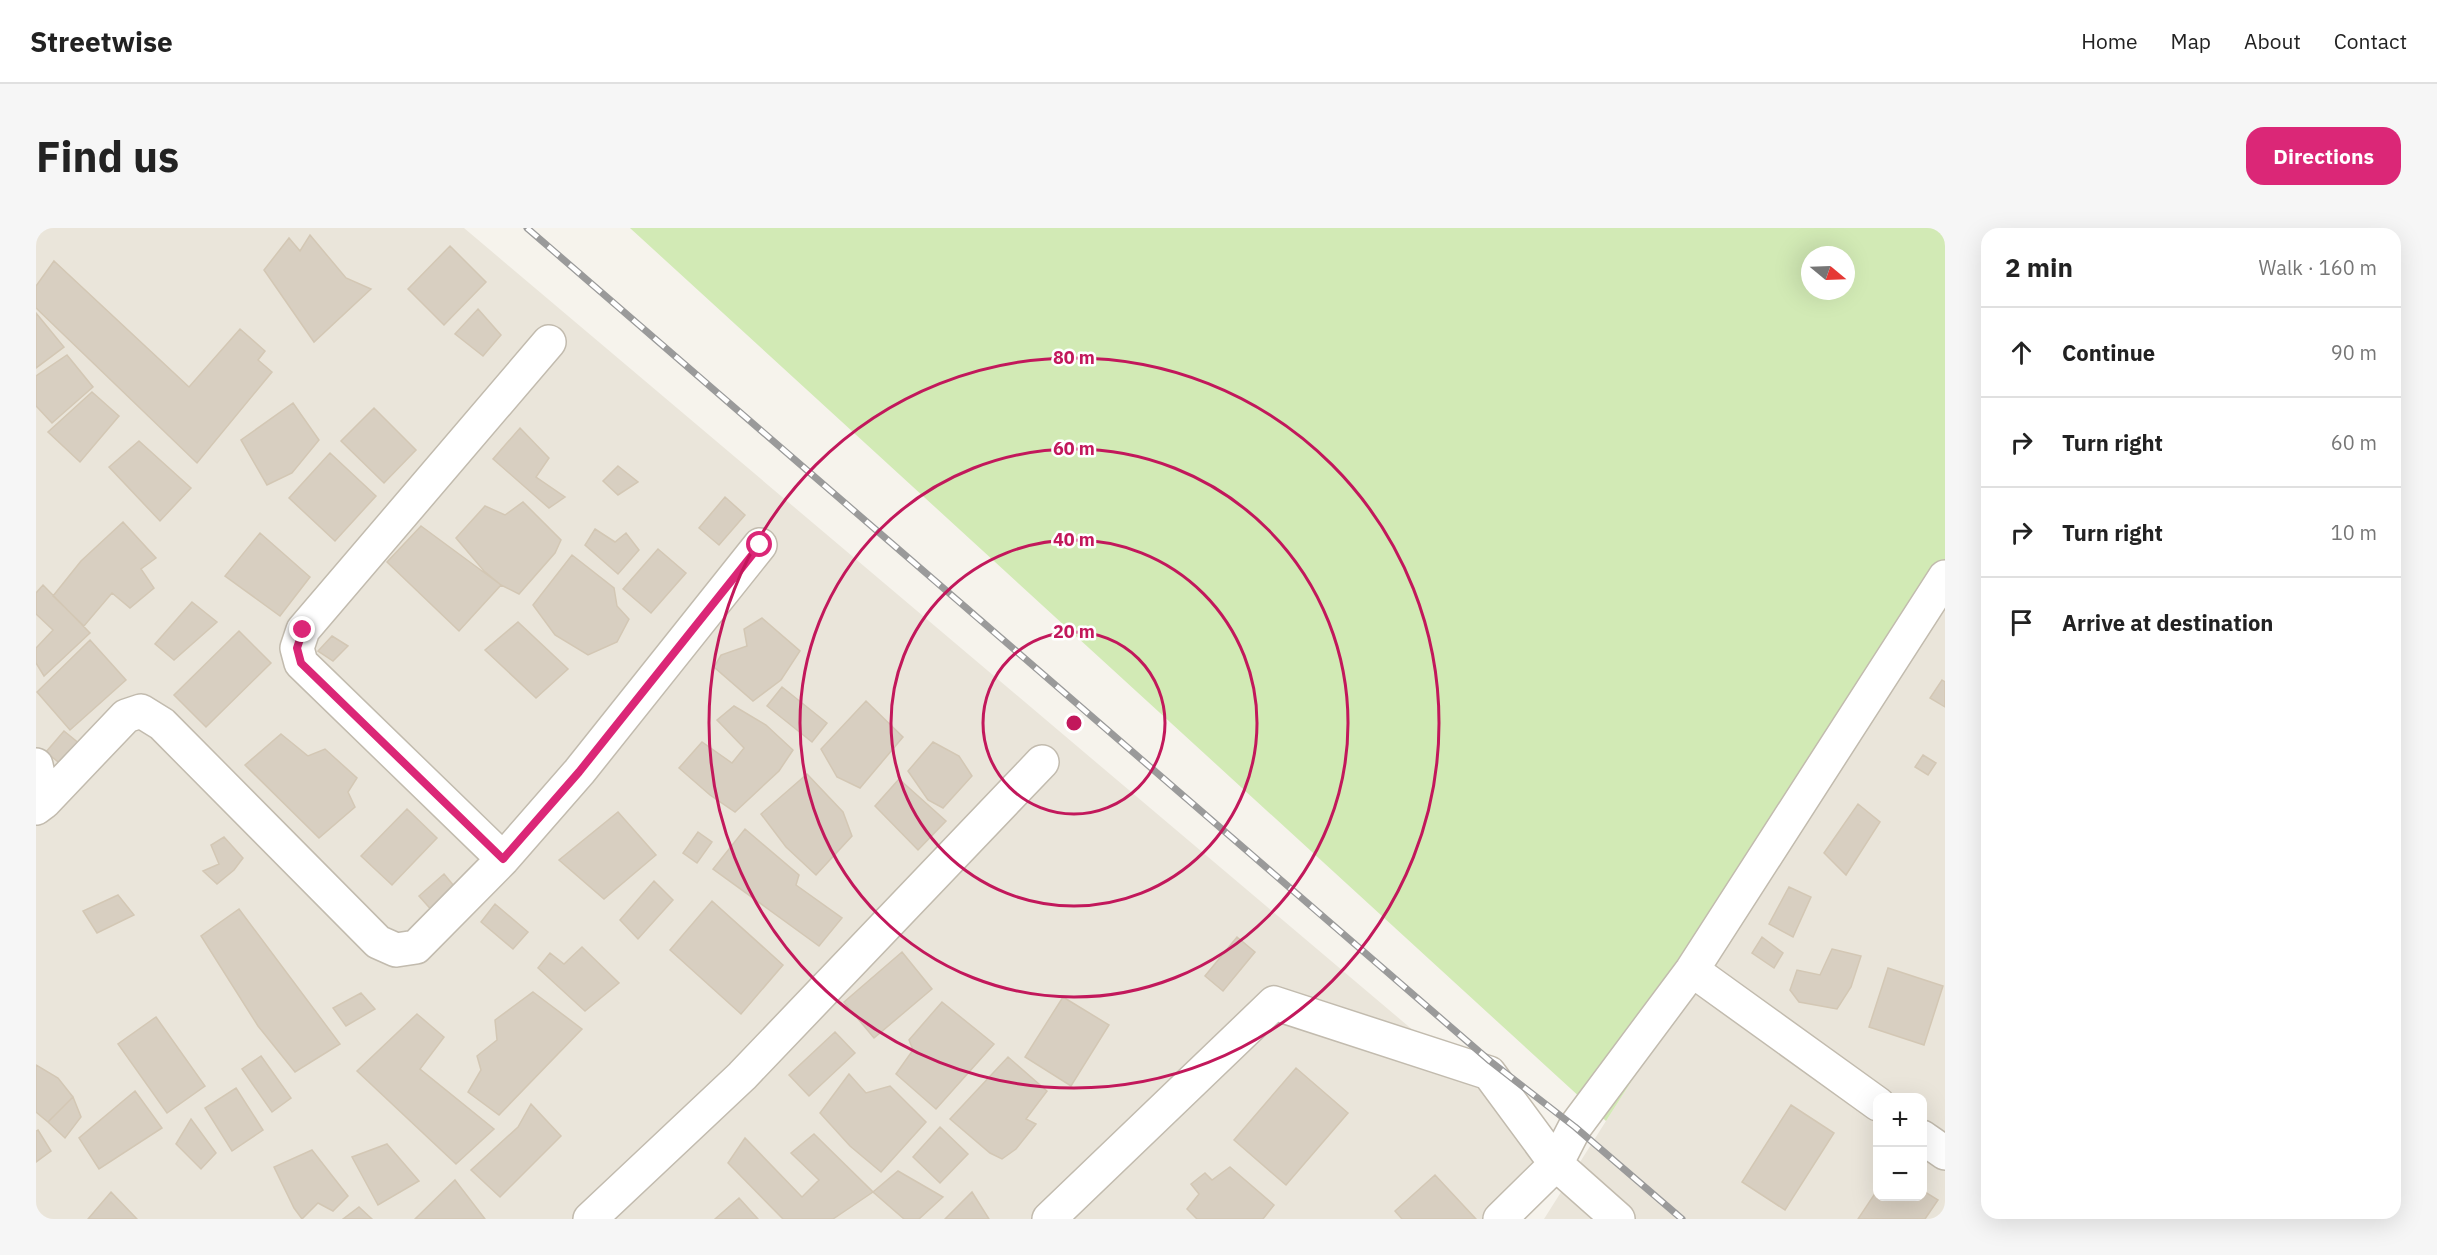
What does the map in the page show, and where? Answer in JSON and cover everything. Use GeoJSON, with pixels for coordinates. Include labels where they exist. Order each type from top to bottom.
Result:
{"type":"FeatureCollection","features":[{"type":"Feature","properties":{"kind":"street"},"geometry":{"type":"LineString","coordinates":[[503,859],[301,663],[297,648],[303,630],[549,342]]}},
{"type":"Feature","properties":{"kind":"street"},"geometry":{"type":"LineString","coordinates":[[40,805],[126,716],[141,711],[162,724],[378,942],[396,950],[416,947],[503,859],[579,772],[760,545]]}},
{"type":"Feature","properties":{"kind":"street"},"geometry":{"type":"LineString","coordinates":[[1500,1219],[1556,1164],[1575,1127],[1692,970],[1945,578]]}},
{"type":"Feature","properties":{"kind":"street"},"geometry":{"type":"LineString","coordinates":[[590,1219],[742,1076],[1042,762]]}},
{"type":"Feature","properties":{"kind":"street"},"geometry":{"type":"LineString","coordinates":[[36,765],[40,805]]}},
{"type":"Feature","properties":{"kind":"street"},"geometry":{"type":"LineString","coordinates":[[1692,970],[1873,1100]]}},
{"type":"Feature","properties":{"kind":"street"},"geometry":{"type":"LineString","coordinates":[[1050,1219],[1274,1003],[1489,1073],[1556,1164],[1618,1219]]}},
{"type":"Feature","properties":{"kind":"street"},"geometry":{"type":"LineString","coordinates":[[1927,1140],[1945,1154]]}},
{"type":"Feature","properties":{"kind":"shaded area"},"geometry":{"type":"Polygon","coordinates":[[[36,228],[464,228],[1550,1146],[1500,1219],[36,1219],[36,228]]]}},
{"type":"Feature","properties":{"kind":"shaded area"},"geometry":{"type":"Polygon","coordinates":[[[1945,591],[1945,1219],[1544,1219],[1606,1121],[1945,591]]]}},
{"type":"Feature","properties":{"kind":"green space"},"geometry":{"type":"Polygon","coordinates":[[[630,228],[1945,228],[1945,591],[1606,1121],[630,228]]]}},
{"type":"Feature","properties":{"kind":"building"},"geometry":{"type":"Polygon","coordinates":[[[310,235],[346,278],[371,289],[314,342],[264,270],[289,238],[300,251],[310,235]]]}},
{"type":"Feature","properties":{"kind":"building"},"geometry":{"type":"Polygon","coordinates":[[[450,246],[486,282],[444,325],[408,289],[450,246]]]}},
{"type":"Feature","properties":{"kind":"building"},"geometry":{"type":"Polygon","coordinates":[[[54,261],[189,387],[240,329],[265,351],[258,360],[272,372],[197,463],[36,308],[36,286],[54,261]]]}},
{"type":"Feature","properties":{"kind":"building"},"geometry":{"type":"Polygon","coordinates":[[[478,309],[501,335],[483,356],[455,334],[478,309]]]}},
{"type":"Feature","properties":{"kind":"building"},"geometry":{"type":"Polygon","coordinates":[[[36,313],[64,347],[36,368],[36,313]]]}},
{"type":"Feature","properties":{"kind":"building"},"geometry":{"type":"Polygon","coordinates":[[[67,355],[93,387],[52,423],[36,406],[36,376],[67,355]]]}},
{"type":"Feature","properties":{"kind":"building"},"geometry":{"type":"Polygon","coordinates":[[[92,392],[119,416],[80,462],[48,432],[92,392]]]}},
{"type":"Feature","properties":{"kind":"building"},"geometry":{"type":"Polygon","coordinates":[[[293,403],[319,440],[292,473],[267,485],[241,440],[293,403]]]}},
{"type":"Feature","properties":{"kind":"building"},"geometry":{"type":"Polygon","coordinates":[[[374,408],[416,450],[384,483],[341,441],[374,408]]]}},
{"type":"Feature","properties":{"kind":"building"},"geometry":{"type":"Polygon","coordinates":[[[520,428],[549,458],[536,477],[565,497],[549,508],[493,459],[520,428]]]}},
{"type":"Feature","properties":{"kind":"building"},"geometry":{"type":"Polygon","coordinates":[[[139,441],[191,488],[160,521],[109,467],[139,441]]]}},
{"type":"Feature","properties":{"kind":"building"},"geometry":{"type":"Polygon","coordinates":[[[330,453],[376,496],[335,541],[289,498],[330,453]]]}},
{"type":"Feature","properties":{"kind":"building"},"geometry":{"type":"Polygon","coordinates":[[[618,466],[638,482],[618,495],[603,481],[618,466]]]}},
{"type":"Feature","properties":{"kind":"building"},"geometry":{"type":"Polygon","coordinates":[[[725,497],[745,515],[719,545],[699,528],[725,497]]]}},
{"type":"Feature","properties":{"kind":"building"},"geometry":{"type":"Polygon","coordinates":[[[523,502],[561,540],[555,553],[519,594],[501,585],[484,571],[456,538],[485,506],[505,515],[523,502]]]}},
{"type":"Feature","properties":{"kind":"building"},"geometry":{"type":"Polygon","coordinates":[[[123,522],[156,558],[141,569],[154,588],[130,608],[112,593],[84,626],[53,596],[81,561],[123,522]]]}},
{"type":"Feature","properties":{"kind":"building"},"geometry":{"type":"Polygon","coordinates":[[[421,526],[501,585],[459,631],[387,562],[421,526]]]}},
{"type":"Feature","properties":{"kind":"building"},"geometry":{"type":"Polygon","coordinates":[[[595,529],[615,542],[626,533],[639,550],[618,574],[585,545],[595,529]]]}},
{"type":"Feature","properties":{"kind":"building"},"geometry":{"type":"Polygon","coordinates":[[[260,533],[310,577],[280,616],[225,576],[260,533]]]}},
{"type":"Feature","properties":{"kind":"building"},"geometry":{"type":"Polygon","coordinates":[[[658,549],[686,573],[651,613],[623,589],[658,549]]]}},
{"type":"Feature","properties":{"kind":"building"},"geometry":{"type":"Polygon","coordinates":[[[572,555],[614,588],[617,606],[629,619],[617,642],[588,655],[555,635],[533,605],[572,555]]]}},
{"type":"Feature","properties":{"kind":"building"},"geometry":{"type":"Polygon","coordinates":[[[43,585],[90,633],[44,676],[36,663],[36,648],[53,630],[36,614],[36,593],[43,585]]]}},
{"type":"Feature","properties":{"kind":"building"},"geometry":{"type":"Polygon","coordinates":[[[192,602],[217,622],[174,660],[155,644],[192,602]]]}},
{"type":"Feature","properties":{"kind":"building"},"geometry":{"type":"Polygon","coordinates":[[[762,618],[800,651],[781,680],[753,701],[714,667],[721,655],[747,646],[744,629],[762,618]]]}},
{"type":"Feature","properties":{"kind":"building"},"geometry":{"type":"Polygon","coordinates":[[[518,622],[568,669],[536,698],[485,650],[518,622]]]}},
{"type":"Feature","properties":{"kind":"building"},"geometry":{"type":"Polygon","coordinates":[[[239,631],[271,663],[206,727],[174,695],[239,631]]]}},
{"type":"Feature","properties":{"kind":"building"},"geometry":{"type":"Polygon","coordinates":[[[332,636],[348,646],[333,661],[318,651],[332,636]]]}},
{"type":"Feature","properties":{"kind":"building"},"geometry":{"type":"Polygon","coordinates":[[[90,640],[126,680],[70,730],[37,692],[90,640]]]}},
{"type":"Feature","properties":{"kind":"building"},"geometry":{"type":"Polygon","coordinates":[[[1942,680],[1945,682],[1945,707],[1930,698],[1942,680]]]}},
{"type":"Feature","properties":{"kind":"building"},"geometry":{"type":"Polygon","coordinates":[[[782,687],[827,723],[812,742],[767,706],[782,687]]]}},
{"type":"Feature","properties":{"kind":"building"},"geometry":{"type":"Polygon","coordinates":[[[866,701],[903,737],[860,788],[837,777],[821,749],[866,701]]]}},
{"type":"Feature","properties":{"kind":"building"},"geometry":{"type":"Polygon","coordinates":[[[734,706],[766,725],[793,750],[779,771],[735,812],[710,795],[679,768],[702,742],[732,763],[744,748],[717,720],[734,706]]]}},
{"type":"Feature","properties":{"kind":"building"},"geometry":{"type":"Polygon","coordinates":[[[64,731],[80,744],[63,766],[46,752],[64,731]]]}},
{"type":"Feature","properties":{"kind":"building"},"geometry":{"type":"Polygon","coordinates":[[[281,734],[308,756],[325,749],[357,778],[348,792],[355,807],[319,838],[245,765],[281,734]]]}},
{"type":"Feature","properties":{"kind":"building"},"geometry":{"type":"Polygon","coordinates":[[[933,742],[959,756],[972,776],[943,808],[928,800],[908,771],[933,742]]]}},
{"type":"Feature","properties":{"kind":"building"},"geometry":{"type":"Polygon","coordinates":[[[1923,755],[1936,763],[1928,775],[1915,767],[1923,755]]]}},
{"type":"Feature","properties":{"kind":"building"},"geometry":{"type":"Polygon","coordinates":[[[807,774],[843,812],[852,836],[816,875],[786,847],[761,814],[807,774]]]}},
{"type":"Feature","properties":{"kind":"building"},"geometry":{"type":"Polygon","coordinates":[[[899,779],[946,821],[918,850],[875,806],[899,779]]]}},
{"type":"Feature","properties":{"kind":"building"},"geometry":{"type":"Polygon","coordinates":[[[1858,804],[1880,822],[1846,875],[1824,853],[1858,804]]]}},
{"type":"Feature","properties":{"kind":"building"},"geometry":{"type":"Polygon","coordinates":[[[407,809],[437,838],[392,885],[361,856],[407,809]]]}},
{"type":"Feature","properties":{"kind":"building"},"geometry":{"type":"Polygon","coordinates":[[[618,812],[656,855],[604,899],[559,860],[618,812]]]}},
{"type":"Feature","properties":{"kind":"building"},"geometry":{"type":"Polygon","coordinates":[[[745,829],[799,875],[796,885],[842,918],[819,946],[713,869],[745,829]]]}},
{"type":"Feature","properties":{"kind":"building"},"geometry":{"type":"Polygon","coordinates":[[[698,832],[712,842],[697,863],[683,853],[698,832]]]}},
{"type":"Feature","properties":{"kind":"building"},"geometry":{"type":"Polygon","coordinates":[[[224,837],[243,858],[234,870],[217,884],[203,871],[219,864],[211,845],[224,837]]]}},
{"type":"Feature","properties":{"kind":"building"},"geometry":{"type":"Polygon","coordinates":[[[444,874],[459,892],[435,914],[419,896],[444,874]]]}},
{"type":"Feature","properties":{"kind":"building"},"geometry":{"type":"Polygon","coordinates":[[[654,881],[673,900],[638,939],[620,920],[654,881]]]}},
{"type":"Feature","properties":{"kind":"building"},"geometry":{"type":"Polygon","coordinates":[[[1789,887],[1811,897],[1793,937],[1769,924],[1789,887]]]}},
{"type":"Feature","properties":{"kind":"building"},"geometry":{"type":"Polygon","coordinates":[[[118,895],[134,915],[97,933],[83,911],[118,895]]]}},
{"type":"Feature","properties":{"kind":"building"},"geometry":{"type":"Polygon","coordinates":[[[712,901],[783,965],[741,1014],[670,950],[712,901]]]}},
{"type":"Feature","properties":{"kind":"building"},"geometry":{"type":"Polygon","coordinates":[[[495,904],[528,932],[513,949],[481,922],[495,904]]]}},
{"type":"Feature","properties":{"kind":"building"},"geometry":{"type":"Polygon","coordinates":[[[239,909],[340,1044],[295,1072],[258,1026],[201,936],[239,909]]]}},
{"type":"Feature","properties":{"kind":"building"},"geometry":{"type":"Polygon","coordinates":[[[1237,937],[1255,952],[1223,991],[1205,976],[1237,937]]]}},
{"type":"Feature","properties":{"kind":"building"},"geometry":{"type":"Polygon","coordinates":[[[1762,937],[1783,953],[1774,968],[1752,953],[1762,937]]]}},
{"type":"Feature","properties":{"kind":"building"},"geometry":{"type":"Polygon","coordinates":[[[582,947],[619,983],[585,1011],[538,968],[550,953],[564,964],[582,947]]]}},
{"type":"Feature","properties":{"kind":"building"},"geometry":{"type":"Polygon","coordinates":[[[1832,949],[1861,956],[1851,987],[1837,1009],[1799,1002],[1790,990],[1797,970],[1820,975],[1832,949]]]}},
{"type":"Feature","properties":{"kind":"building"},"geometry":{"type":"Polygon","coordinates":[[[902,952],[932,989],[874,1038],[844,1002],[902,952]]]}},
{"type":"Feature","properties":{"kind":"building"},"geometry":{"type":"Polygon","coordinates":[[[1888,968],[1943,986],[1924,1045],[1869,1027],[1888,968]]]}},
{"type":"Feature","properties":{"kind":"building"},"geometry":{"type":"Polygon","coordinates":[[[533,992],[582,1029],[499,1115],[468,1092],[481,1070],[477,1056],[497,1040],[495,1020],[533,992]]]}},
{"type":"Feature","properties":{"kind":"building"},"geometry":{"type":"Polygon","coordinates":[[[361,993],[375,1009],[346,1026],[333,1008],[361,993]]]}},
{"type":"Feature","properties":{"kind":"building"},"geometry":{"type":"Polygon","coordinates":[[[1063,997],[1109,1025],[1071,1086],[1025,1057],[1063,997]]]}},
{"type":"Feature","properties":{"kind":"building"},"geometry":{"type":"Polygon","coordinates":[[[942,1002],[994,1044],[936,1109],[896,1074],[913,1050],[909,1040],[942,1002]]]}},
{"type":"Feature","properties":{"kind":"building"},"geometry":{"type":"Polygon","coordinates":[[[417,1014],[444,1037],[420,1069],[494,1129],[456,1164],[357,1071],[417,1014]]]}},
{"type":"Feature","properties":{"kind":"building"},"geometry":{"type":"Polygon","coordinates":[[[156,1017],[205,1086],[167,1113],[118,1044],[156,1017]]]}},
{"type":"Feature","properties":{"kind":"building"},"geometry":{"type":"Polygon","coordinates":[[[835,1032],[855,1053],[809,1096],[789,1075],[835,1032]]]}},
{"type":"Feature","properties":{"kind":"building"},"geometry":{"type":"Polygon","coordinates":[[[261,1056],[291,1098],[272,1112],[242,1069],[261,1056]]]}},
{"type":"Feature","properties":{"kind":"building"},"geometry":{"type":"Polygon","coordinates":[[[1008,1057],[1047,1091],[1026,1119],[1036,1124],[1016,1149],[1002,1159],[990,1153],[950,1119],[1008,1057]]]}},
{"type":"Feature","properties":{"kind":"building"},"geometry":{"type":"Polygon","coordinates":[[[36,1065],[58,1078],[73,1097],[48,1122],[36,1112],[36,1065]]]}},
{"type":"Feature","properties":{"kind":"building"},"geometry":{"type":"Polygon","coordinates":[[[1296,1068],[1348,1113],[1286,1185],[1234,1140],[1296,1068]]]}},
{"type":"Feature","properties":{"kind":"building"},"geometry":{"type":"Polygon","coordinates":[[[849,1074],[866,1093],[890,1086],[926,1122],[881,1172],[850,1146],[820,1113],[849,1074]]]}},
{"type":"Feature","properties":{"kind":"building"},"geometry":{"type":"Polygon","coordinates":[[[236,1088],[263,1130],[232,1151],[205,1108],[236,1088]]]}},
{"type":"Feature","properties":{"kind":"building"},"geometry":{"type":"Polygon","coordinates":[[[135,1091],[162,1128],[99,1169],[79,1138],[135,1091]]]}},
{"type":"Feature","properties":{"kind":"building"},"geometry":{"type":"Polygon","coordinates":[[[73,1097],[81,1117],[65,1138],[48,1122],[73,1097]]]}},
{"type":"Feature","properties":{"kind":"building"},"geometry":{"type":"Polygon","coordinates":[[[531,1104],[561,1136],[500,1197],[471,1170],[518,1127],[531,1104]]]}},
{"type":"Feature","properties":{"kind":"building"},"geometry":{"type":"Polygon","coordinates":[[[1791,1105],[1834,1133],[1785,1210],[1742,1182],[1791,1105]]]}},
{"type":"Feature","properties":{"kind":"building"},"geometry":{"type":"Polygon","coordinates":[[[191,1119],[216,1153],[201,1169],[176,1144],[191,1119]]]}},
{"type":"Feature","properties":{"kind":"building"},"geometry":{"type":"Polygon","coordinates":[[[940,1127],[968,1154],[940,1183],[913,1157],[940,1127]]]}},
{"type":"Feature","properties":{"kind":"building"},"geometry":{"type":"Polygon","coordinates":[[[38,1130],[51,1151],[36,1162],[36,1131],[38,1130]]]}},
{"type":"Feature","properties":{"kind":"building"},"geometry":{"type":"Polygon","coordinates":[[[814,1134],[873,1192],[833,1219],[783,1219],[728,1163],[745,1138],[802,1197],[819,1180],[791,1153],[814,1134]]]}},
{"type":"Feature","properties":{"kind":"building"},"geometry":{"type":"Polygon","coordinates":[[[387,1144],[419,1181],[378,1205],[352,1157],[387,1144]]]}},
{"type":"Feature","properties":{"kind":"building"},"geometry":{"type":"Polygon","coordinates":[[[312,1150],[348,1196],[333,1211],[318,1203],[302,1219],[294,1208],[274,1167],[312,1150]]]}},
{"type":"Feature","properties":{"kind":"building"},"geometry":{"type":"Polygon","coordinates":[[[1230,1167],[1274,1205],[1263,1219],[1197,1219],[1187,1209],[1199,1194],[1191,1184],[1205,1173],[1212,1180],[1230,1167]]]}},
{"type":"Feature","properties":{"kind":"building"},"geometry":{"type":"Polygon","coordinates":[[[898,1171],[943,1197],[919,1219],[904,1219],[873,1192],[898,1171]]]}},
{"type":"Feature","properties":{"kind":"building"},"geometry":{"type":"Polygon","coordinates":[[[1435,1175],[1476,1219],[1402,1219],[1395,1211],[1435,1175]]]}},
{"type":"Feature","properties":{"kind":"building"},"geometry":{"type":"Polygon","coordinates":[[[455,1180],[485,1219],[415,1219],[455,1180]]]}},
{"type":"Feature","properties":{"kind":"building"},"geometry":{"type":"Polygon","coordinates":[[[111,1192],[137,1219],[88,1219],[111,1192]]]}},
{"type":"Feature","properties":{"kind":"building"},"geometry":{"type":"Polygon","coordinates":[[[972,1192],[989,1219],[945,1219],[972,1192]]]}},
{"type":"Feature","properties":{"kind":"building"},"geometry":{"type":"Polygon","coordinates":[[[1927,1193],[1938,1200],[1925,1219],[1858,1219],[1873,1196],[1873,1201],[1927,1201],[1927,1193]]]}},
{"type":"Feature","properties":{"kind":"building"},"geometry":{"type":"Polygon","coordinates":[[[739,1198],[758,1219],[715,1219],[739,1198]]]}},
{"type":"Feature","properties":{"kind":"building"},"geometry":{"type":"Polygon","coordinates":[[[359,1207],[372,1219],[343,1219],[359,1207]]]}},
{"type":"Feature","properties":{"kind":"railway"},"geometry":{"type":"LineString","coordinates":[[527,228],[1490,1061],[1575,1127],[1682,1219]]}},
{"type":"Feature","properties":{"kind":"route"},"geometry":{"type":"LineString","coordinates":[[303,630],[297,648],[301,663],[503,859],[579,772],[760,545]]}}]}
